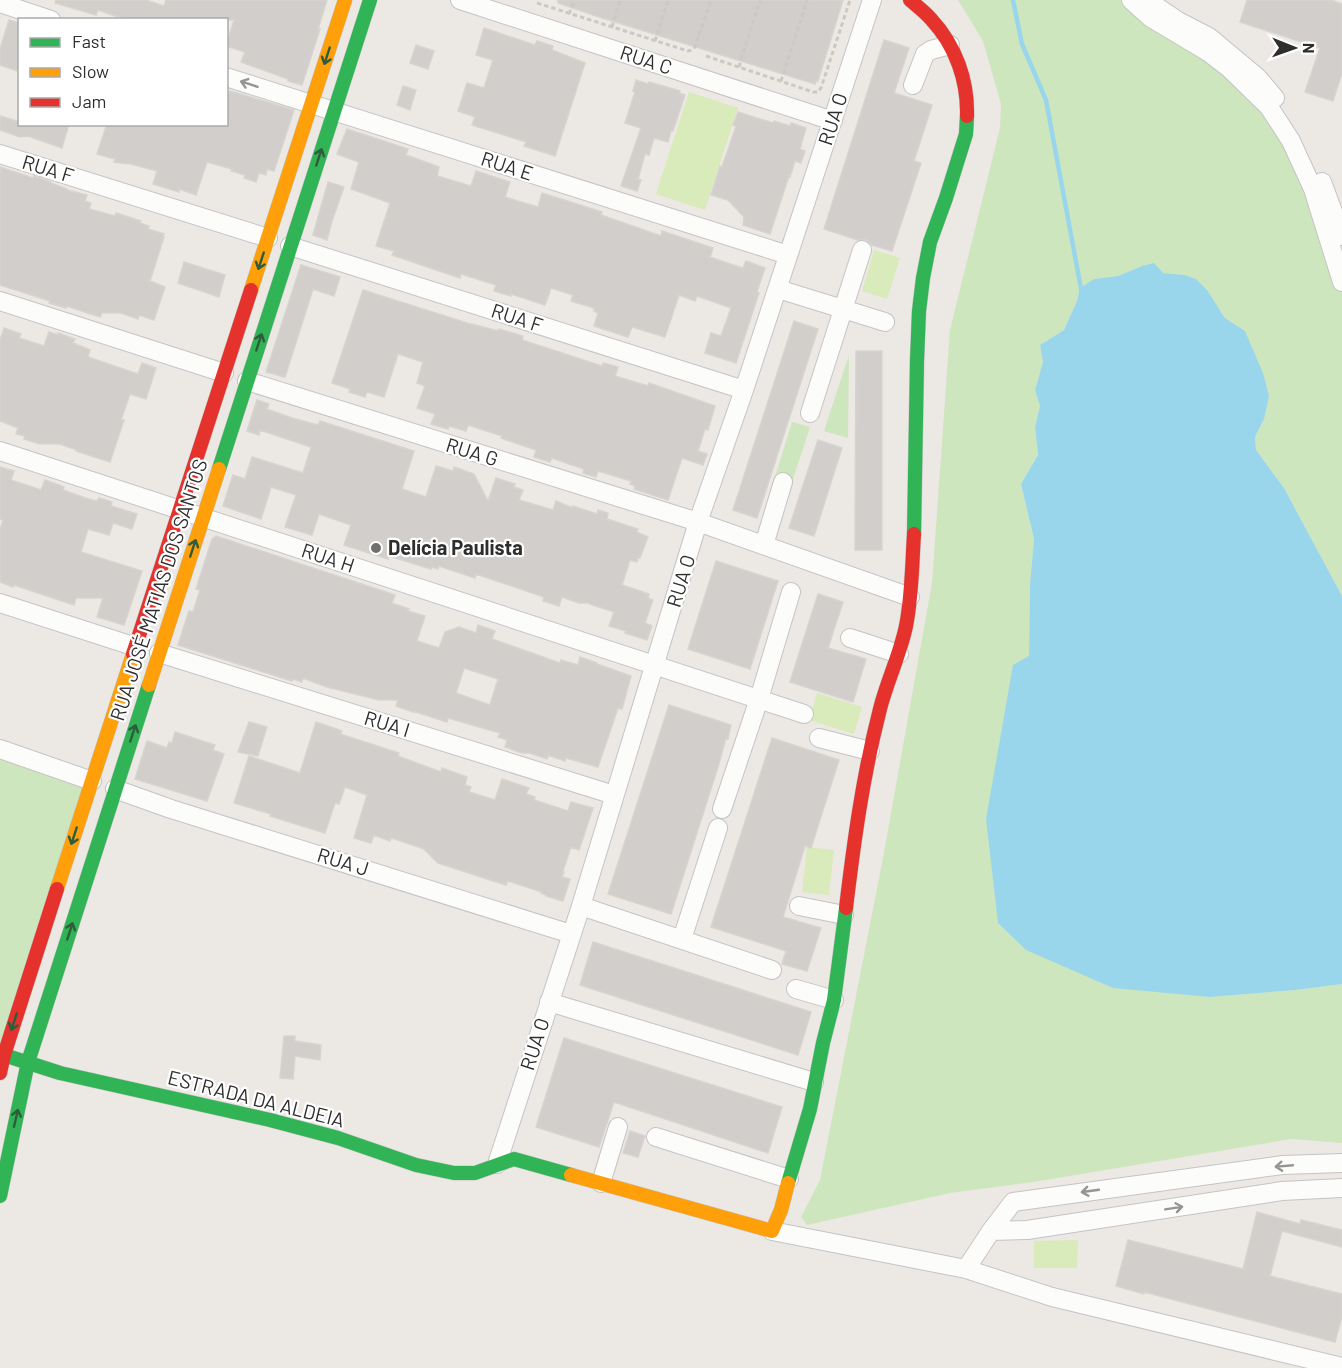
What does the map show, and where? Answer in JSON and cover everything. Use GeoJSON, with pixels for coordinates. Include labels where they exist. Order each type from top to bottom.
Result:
{"type":"FeatureCollection","features":[{"type":"Feature","properties":{"kind":"main road","name":"RUA JOSÉ MATIAS DOS SANTOS"},"geometry":{"type":"LineString","coordinates":[[0,1073],[345,0]]}},
{"type":"Feature","properties":{"kind":"main road","name":"RUA JOSÉ MATIAS DOS SANTOS"},"geometry":{"type":"LineString","coordinates":[[0,1196],[28,1062],[370,0]]}},
{"type":"Feature","properties":{"kind":"main road"},"geometry":{"type":"LineString","coordinates":[[772,1231],[781,1210],[810,1109],[814,1082],[834,1000],[859,806],[880,707],[899,654],[906,626],[915,517],[917,361],[922,288],[930,242],[966,134],[967,107],[964,79],[950,45],[932,20],[910,0]]}},
{"type":"Feature","properties":{"kind":"main road","name":"ESTRADA DA ALDEIA"},"geometry":{"type":"LineString","coordinates":[[4,1055],[60,1073],[338,1138],[416,1165],[454,1173],[475,1173],[514,1159],[772,1231]]}},
{"type":"Feature","properties":{"kind":"street","name":"RUA C"},"geometry":{"type":"LineString","coordinates":[[460,0],[833,121]]}},
{"type":"Feature","properties":{"kind":"street","name":"RUA O"},"geometry":{"type":"LineString","coordinates":[[497,1164],[581,906],[698,522],[778,289],[872,0]]}},
{"type":"Feature","properties":{"kind":"street"},"geometry":{"type":"LineString","coordinates":[[1131,0],[1151,18],[1208,52],[1230,69],[1269,107],[1291,141],[1313,189],[1342,282]]}},
{"type":"Feature","properties":{"kind":"street"},"geometry":{"type":"LineString","coordinates":[[1147,0],[1178,21],[1209,37],[1258,78],[1282,106],[1300,132],[1326,190],[1342,236]]}},
{"type":"Feature","properties":{"kind":"street"},"geometry":{"type":"LineString","coordinates":[[0,3],[45,18]]}},
{"type":"Feature","properties":{"kind":"street"},"geometry":{"type":"LineString","coordinates":[[913,85],[925,54],[950,45]]}},
{"type":"Feature","properties":{"kind":"street","name":"RUA E"},"geometry":{"type":"LineString","coordinates":[[228,78],[788,255]]}},
{"type":"Feature","properties":{"kind":"street","name":"RUA F"},"geometry":{"type":"LineString","coordinates":[[0,154],[268,238]]}},
{"type":"Feature","properties":{"kind":"street","name":"RUA F"},"geometry":{"type":"LineString","coordinates":[[290,246],[744,390]]}},
{"type":"Feature","properties":{"kind":"street"},"geometry":{"type":"LineString","coordinates":[[810,413],[862,250]]}},
{"type":"Feature","properties":{"kind":"street"},"geometry":{"type":"LineString","coordinates":[[778,289],[885,322]]}},
{"type":"Feature","properties":{"kind":"street"},"geometry":{"type":"LineString","coordinates":[[0,300],[224,373]]}},
{"type":"Feature","properties":{"kind":"street","name":"RUA G"},"geometry":{"type":"LineString","coordinates":[[247,381],[698,522],[910,597]]}},
{"type":"Feature","properties":{"kind":"street","name":"RUA H"},"geometry":{"type":"LineString","coordinates":[[0,452],[804,714]]}},
{"type":"Feature","properties":{"kind":"street"},"geometry":{"type":"LineString","coordinates":[[764,545],[783,482]]}},
{"type":"Feature","properties":{"kind":"street"},"geometry":{"type":"LineString","coordinates":[[722,809],[759,699],[791,592]]}},
{"type":"Feature","properties":{"kind":"street"},"geometry":{"type":"LineString","coordinates":[[0,603],[136,647]]}},
{"type":"Feature","properties":{"kind":"street"},"geometry":{"type":"LineString","coordinates":[[850,638],[899,654]]}},
{"type":"Feature","properties":{"kind":"street","name":"RUA I"},"geometry":{"type":"LineString","coordinates":[[159,653],[614,795]]}},
{"type":"Feature","properties":{"kind":"street"},"geometry":{"type":"LineString","coordinates":[[819,738],[870,751]]}},
{"type":"Feature","properties":{"kind":"street"},"geometry":{"type":"LineString","coordinates":[[0,749],[92,781]]}},
{"type":"Feature","properties":{"kind":"street","name":"RUA J"},"geometry":{"type":"LineString","coordinates":[[115,789],[171,809],[571,934]]}},
{"type":"Feature","properties":{"kind":"street"},"geometry":{"type":"LineString","coordinates":[[682,939],[718,828]]}},
{"type":"Feature","properties":{"kind":"street"},"geometry":{"type":"LineString","coordinates":[[581,906],[772,970]]}},
{"type":"Feature","properties":{"kind":"street"},"geometry":{"type":"LineString","coordinates":[[799,906],[844,915]]}},
{"type":"Feature","properties":{"kind":"street"},"geometry":{"type":"LineString","coordinates":[[795,988],[834,1000]]}},
{"type":"Feature","properties":{"kind":"street"},"geometry":{"type":"LineString","coordinates":[[549,1002],[814,1082]]}},
{"type":"Feature","properties":{"kind":"street"},"geometry":{"type":"LineString","coordinates":[[601,1183],[618,1127]]}},
{"type":"Feature","properties":{"kind":"street"},"geometry":{"type":"LineString","coordinates":[[656,1137],[789,1179]]}},
{"type":"Feature","properties":{"kind":"street"},"geometry":{"type":"LineString","coordinates":[[966,1269],[1013,1202],[1283,1165],[1342,1163]]}},
{"type":"Feature","properties":{"kind":"street"},"geometry":{"type":"LineString","coordinates":[[991,1231],[1027,1230],[1282,1191],[1342,1188]]}},
{"type":"Feature","properties":{"kind":"street"},"geometry":{"type":"LineString","coordinates":[[772,1231],[966,1269],[1052,1297],[1342,1367]]}},
{"type":"Feature","properties":{"kind":"path"},"geometry":{"type":"LineString","coordinates":[[569,14],[574,0]]}},
{"type":"Feature","properties":{"kind":"path"},"geometry":{"type":"LineString","coordinates":[[612,27],[620,0]]}},
{"type":"Feature","properties":{"kind":"path"},"geometry":{"type":"LineString","coordinates":[[655,41],[668,0]]}},
{"type":"Feature","properties":{"kind":"path"},"geometry":{"type":"LineString","coordinates":[[537,3],[688,51],[695,47],[711,0]]}},
{"type":"Feature","properties":{"kind":"path"},"geometry":{"type":"LineString","coordinates":[[739,67],[760,0]]}},
{"type":"Feature","properties":{"kind":"path"},"geometry":{"type":"LineString","coordinates":[[781,81],[807,0]]}},
{"type":"Feature","properties":{"kind":"path"},"geometry":{"type":"LineString","coordinates":[[706,56],[818,92],[850,0]]}},
{"type":"Feature","properties":{"kind":"green space"},"geometry":{"type":"Polygon","coordinates":[[[958,0],[1131,0],[1208,52],[1291,141],[1342,282],[1342,596],[1284,488],[1256,450],[1255,437],[1264,419],[1245,331],[1225,318],[1221,311],[1184,275],[1163,273],[1142,266],[1118,276],[1094,279],[1081,288],[1064,330],[1040,345],[1043,362],[1035,390],[1040,406],[1035,427],[1038,455],[1021,484],[1034,539],[1030,584],[1029,656],[1210,997],[1342,984],[1342,1143],[1291,1139],[1033,1182],[950,1193],[807,1225],[801,1217],[820,1180],[883,858],[932,583],[950,330],[1000,128],[1001,104],[983,41],[958,0]]]}},
{"type":"Feature","properties":{"kind":"green space"},"geometry":{"type":"Polygon","coordinates":[[[689,92],[738,108],[705,210],[656,194],[689,92]]]}},
{"type":"Feature","properties":{"kind":"green space"},"geometry":{"type":"Polygon","coordinates":[[[874,250],[900,258],[887,299],[862,291],[874,250]]]}},
{"type":"Feature","properties":{"kind":"green space"},"geometry":{"type":"Polygon","coordinates":[[[849,355],[848,438],[824,431],[849,355]]]}},
{"type":"Feature","properties":{"kind":"green space"},"geometry":{"type":"Polygon","coordinates":[[[792,422],[810,427],[791,485],[774,480],[792,422]]]}},
{"type":"Feature","properties":{"kind":"green space"},"geometry":{"type":"Polygon","coordinates":[[[817,693],[862,707],[854,734],[809,720],[817,693]]]}},
{"type":"Feature","properties":{"kind":"green space"},"geometry":{"type":"Polygon","coordinates":[[[0,749],[92,781],[0,1073],[0,749]]]}},
{"type":"Feature","properties":{"kind":"green space"},"geometry":{"type":"Polygon","coordinates":[[[807,847],[834,850],[829,895],[802,892],[807,847]]]}},
{"type":"Feature","properties":{"kind":"green space"},"geometry":{"type":"Polygon","coordinates":[[[1078,1240],[1077,1268],[1034,1268],[1034,1241],[1078,1240]]]}},
{"type":"Feature","properties":{"kind":"water"},"geometry":{"type":"Polygon","coordinates":[[[1154,263],[1163,273],[1196,279],[1207,290],[1225,318],[1245,331],[1263,373],[1269,396],[1264,419],[1255,437],[1256,450],[1284,488],[1342,596],[1342,984],[1210,997],[1113,988],[1026,950],[998,923],[986,819],[1013,665],[1029,656],[1030,584],[1034,539],[1021,484],[1038,455],[1035,427],[1040,406],[1035,390],[1043,362],[1040,345],[1064,330],[1077,301],[1080,288],[1094,279],[1118,276],[1154,263]]]}},
{"type":"Feature","properties":{"kind":"building"},"geometry":{"type":"Polygon","coordinates":[[[56,0],[146,0],[164,6],[166,0],[327,0],[302,85],[241,62],[245,52],[228,47],[234,20],[228,20],[228,18],[121,18],[98,10],[96,15],[55,3],[56,0]]]}},
{"type":"Feature","properties":{"kind":"building"},"geometry":{"type":"Polygon","coordinates":[[[558,0],[843,0],[818,81],[815,84],[596,16],[558,3],[558,0]]]}},
{"type":"Feature","properties":{"kind":"building"},"geometry":{"type":"Polygon","coordinates":[[[1247,0],[1331,0],[1342,4],[1342,73],[1333,101],[1305,92],[1320,48],[1240,22],[1247,0]]]}},
{"type":"Feature","properties":{"kind":"building"},"geometry":{"type":"Polygon","coordinates":[[[9,20],[18,22],[18,71],[0,65],[0,49],[9,20]]]}},
{"type":"Feature","properties":{"kind":"building"},"geometry":{"type":"Polygon","coordinates":[[[484,28],[535,45],[537,41],[553,46],[552,50],[585,63],[555,156],[524,146],[526,142],[472,125],[475,117],[458,111],[467,83],[484,88],[493,60],[476,55],[484,28]]]}},
{"type":"Feature","properties":{"kind":"building"},"geometry":{"type":"Polygon","coordinates":[[[884,40],[909,48],[894,93],[932,105],[914,161],[921,163],[892,251],[872,245],[865,239],[858,240],[824,229],[884,40]]]}},
{"type":"Feature","properties":{"kind":"building"},"geometry":{"type":"Polygon","coordinates":[[[416,45],[434,51],[428,69],[410,63],[416,45]]]}},
{"type":"Feature","properties":{"kind":"building"},"geometry":{"type":"Polygon","coordinates":[[[636,80],[680,91],[679,93],[685,95],[668,142],[654,138],[649,155],[645,154],[637,191],[621,186],[641,128],[625,123],[635,92],[633,91],[636,80]]]}},
{"type":"Feature","properties":{"kind":"building"},"geometry":{"type":"Polygon","coordinates":[[[403,86],[416,90],[410,110],[397,105],[403,86]]]}},
{"type":"Feature","properties":{"kind":"building"},"geometry":{"type":"Polygon","coordinates":[[[230,91],[294,110],[274,171],[267,169],[266,175],[259,173],[256,182],[244,178],[245,175],[231,171],[232,169],[207,162],[196,195],[153,184],[157,171],[114,162],[115,159],[97,154],[106,126],[228,126],[230,91]]]}},
{"type":"Feature","properties":{"kind":"building"},"geometry":{"type":"Polygon","coordinates":[[[738,112],[773,123],[774,121],[790,126],[791,123],[806,128],[800,149],[805,151],[801,163],[795,161],[770,234],[743,225],[744,217],[728,200],[711,195],[736,126],[733,125],[738,112]]]}},
{"type":"Feature","properties":{"kind":"building"},"geometry":{"type":"Polygon","coordinates":[[[0,116],[18,121],[18,126],[68,126],[62,148],[28,136],[20,137],[0,130],[0,116]]]}},
{"type":"Feature","properties":{"kind":"building"},"geometry":{"type":"Polygon","coordinates":[[[347,129],[408,149],[406,155],[439,167],[437,176],[471,186],[476,171],[510,182],[505,197],[538,207],[542,193],[602,212],[601,215],[661,236],[662,231],[713,248],[710,257],[727,263],[743,268],[746,261],[765,268],[736,363],[705,353],[711,333],[721,336],[731,308],[697,296],[695,301],[679,295],[665,337],[632,327],[628,337],[594,326],[598,313],[594,311],[594,308],[571,301],[573,295],[551,288],[545,305],[494,291],[496,285],[461,274],[460,278],[392,255],[394,251],[376,246],[390,203],[351,189],[359,162],[337,154],[347,129]]]}},
{"type":"Feature","properties":{"kind":"building"},"geometry":{"type":"Polygon","coordinates":[[[0,167],[33,178],[34,176],[67,190],[87,195],[85,201],[91,203],[89,209],[115,216],[116,213],[141,221],[140,223],[149,226],[148,229],[164,234],[150,281],[165,287],[154,320],[139,315],[138,319],[121,313],[102,313],[100,317],[67,306],[66,308],[49,303],[50,301],[0,285],[0,167]]]}},
{"type":"Feature","properties":{"kind":"building"},"geometry":{"type":"Polygon","coordinates":[[[328,182],[344,187],[327,240],[313,235],[328,182]]]}},
{"type":"Feature","properties":{"kind":"building"},"geometry":{"type":"Polygon","coordinates":[[[184,262],[225,275],[219,297],[178,283],[184,262]]]}},
{"type":"Feature","properties":{"kind":"building"},"geometry":{"type":"Polygon","coordinates":[[[301,265],[340,277],[334,296],[313,289],[285,377],[266,372],[301,265]]]}},
{"type":"Feature","properties":{"kind":"building"},"geometry":{"type":"Polygon","coordinates":[[[363,290],[467,323],[523,336],[522,340],[602,366],[603,363],[618,367],[615,376],[648,386],[649,383],[715,406],[708,430],[705,429],[698,451],[707,454],[703,465],[682,458],[668,500],[634,489],[635,486],[630,484],[631,481],[598,471],[596,477],[583,473],[584,469],[552,458],[550,462],[534,457],[536,450],[468,425],[466,431],[431,424],[435,414],[417,408],[425,386],[417,383],[423,362],[398,354],[384,397],[367,392],[365,397],[349,392],[350,389],[332,383],[363,290]]]}},
{"type":"Feature","properties":{"kind":"building"},"geometry":{"type":"Polygon","coordinates":[[[794,321],[818,329],[757,518],[733,510],[794,321]]]}},
{"type":"Feature","properties":{"kind":"building"},"geometry":{"type":"Polygon","coordinates":[[[4,328],[21,334],[19,338],[44,346],[49,332],[58,335],[58,333],[75,339],[73,343],[90,350],[88,357],[138,374],[142,363],[156,368],[146,399],[130,394],[110,462],[60,444],[40,444],[24,439],[25,436],[16,434],[18,428],[0,421],[0,340],[4,328]]]}},
{"type":"Feature","properties":{"kind":"building"},"geometry":{"type":"Polygon","coordinates":[[[856,351],[882,351],[882,550],[855,550],[856,351]]]}},
{"type":"Feature","properties":{"kind":"building"},"geometry":{"type":"Polygon","coordinates":[[[257,400],[269,404],[267,409],[292,418],[318,425],[320,421],[414,451],[402,489],[426,497],[436,466],[453,471],[454,467],[474,474],[488,501],[496,478],[515,484],[514,487],[523,490],[519,500],[553,510],[556,501],[597,514],[598,510],[608,513],[607,519],[638,529],[637,532],[648,537],[637,562],[630,560],[622,585],[649,594],[648,598],[653,600],[645,623],[652,626],[647,640],[609,626],[614,612],[587,603],[579,603],[562,597],[559,606],[543,601],[544,597],[476,574],[475,578],[439,566],[438,569],[432,567],[431,569],[344,545],[351,525],[319,514],[312,535],[285,527],[296,495],[271,487],[261,519],[223,506],[233,475],[245,479],[252,457],[303,473],[311,447],[260,430],[259,435],[247,431],[257,400]]]}},
{"type":"Feature","properties":{"kind":"building"},"geometry":{"type":"Polygon","coordinates":[[[818,440],[842,448],[814,536],[789,528],[818,440]]]}},
{"type":"Feature","properties":{"kind":"building"},"geometry":{"type":"Polygon","coordinates":[[[0,467],[14,471],[11,480],[41,490],[45,480],[64,487],[63,490],[88,499],[97,501],[99,498],[112,502],[111,506],[137,514],[132,529],[113,523],[109,535],[88,529],[81,552],[142,571],[124,625],[97,617],[103,598],[76,598],[74,605],[0,582],[0,530],[3,520],[0,519],[0,467]]]}},
{"type":"Feature","properties":{"kind":"building"},"geometry":{"type":"Polygon","coordinates":[[[216,536],[395,595],[392,603],[425,616],[417,641],[439,648],[445,632],[459,627],[476,633],[478,625],[495,631],[492,639],[560,663],[561,660],[578,665],[580,657],[631,676],[622,709],[618,708],[598,767],[566,758],[565,761],[548,755],[547,759],[530,753],[522,753],[505,747],[507,740],[498,737],[500,733],[448,718],[447,722],[413,712],[396,706],[398,700],[379,700],[327,687],[303,678],[302,682],[293,679],[292,681],[178,645],[189,611],[193,612],[200,590],[196,589],[212,539],[216,536]],[[464,668],[456,693],[490,705],[498,679],[464,668]]]}},
{"type":"Feature","properties":{"kind":"building"},"geometry":{"type":"Polygon","coordinates":[[[716,561],[778,581],[750,669],[688,649],[716,561]]]}},
{"type":"Feature","properties":{"kind":"building"},"geometry":{"type":"Polygon","coordinates":[[[818,594],[843,602],[828,648],[866,659],[853,702],[790,682],[818,594]]]}},
{"type":"Feature","properties":{"kind":"building"},"geometry":{"type":"Polygon","coordinates":[[[669,705],[731,725],[671,914],[608,894],[669,705]]]}},
{"type":"Feature","properties":{"kind":"building"},"geometry":{"type":"Polygon","coordinates":[[[249,722],[267,727],[258,756],[238,752],[249,722]]]}},
{"type":"Feature","properties":{"kind":"building"},"geometry":{"type":"Polygon","coordinates":[[[316,722],[342,731],[340,734],[399,753],[398,756],[441,772],[442,768],[467,777],[465,785],[471,787],[469,792],[495,800],[502,779],[529,788],[526,794],[535,797],[534,800],[568,811],[571,802],[593,808],[579,850],[571,847],[563,871],[562,877],[570,879],[563,901],[508,881],[506,885],[438,863],[424,849],[398,840],[391,838],[390,841],[374,835],[371,843],[354,838],[367,795],[345,787],[339,804],[335,803],[325,833],[234,803],[249,756],[300,773],[316,722]]]}},
{"type":"Feature","properties":{"kind":"building"},"geometry":{"type":"Polygon","coordinates":[[[175,732],[215,745],[213,750],[224,754],[207,801],[135,779],[147,741],[167,748],[169,742],[172,743],[175,732]]]}},
{"type":"Feature","properties":{"kind":"building"},"geometry":{"type":"Polygon","coordinates":[[[772,738],[839,760],[811,848],[805,846],[783,917],[821,928],[807,971],[782,964],[786,951],[711,927],[772,738]]]}},
{"type":"Feature","properties":{"kind":"building"},"geometry":{"type":"Polygon","coordinates":[[[593,942],[811,1012],[798,1055],[580,985],[593,942]]]}},
{"type":"Feature","properties":{"kind":"building"},"geometry":{"type":"Polygon","coordinates":[[[284,1036],[295,1036],[295,1041],[321,1045],[320,1060],[295,1056],[293,1079],[280,1078],[284,1036]]]}},
{"type":"Feature","properties":{"kind":"building"},"geometry":{"type":"Polygon","coordinates":[[[564,1038],[782,1107],[768,1153],[614,1102],[599,1147],[536,1127],[564,1038]]]}},
{"type":"Feature","properties":{"kind":"building"},"geometry":{"type":"Polygon","coordinates":[[[630,1131],[645,1136],[638,1157],[623,1153],[630,1131]]]}},
{"type":"Feature","properties":{"kind":"building"},"geometry":{"type":"Polygon","coordinates":[[[1257,1212],[1300,1224],[1301,1220],[1342,1230],[1342,1247],[1282,1231],[1270,1276],[1342,1294],[1342,1316],[1335,1342],[1116,1286],[1128,1240],[1243,1269],[1257,1212]]]}},
{"type":"Feature","properties":{"kind":"waterway"},"geometry":{"type":"LineString","coordinates":[[1013,0],[1022,44],[1046,100],[1082,294]]}},
{"type":"Feature","properties":{"kind":"traffic: fast"},"geometry":{"type":"LineString","coordinates":[[219,469],[370,0]]}},
{"type":"Feature","properties":{"kind":"traffic: fast"},"geometry":{"type":"LineString","coordinates":[[914,534],[917,361],[923,278],[930,242],[966,134],[967,116]]}},
{"type":"Feature","properties":{"kind":"traffic: fast"},"geometry":{"type":"LineString","coordinates":[[0,1196],[28,1062],[149,685]]}},
{"type":"Feature","properties":{"kind":"traffic: fast"},"geometry":{"type":"LineString","coordinates":[[788,1183],[810,1109],[834,1000],[846,908]]}},
{"type":"Feature","properties":{"kind":"traffic: fast"},"geometry":{"type":"LineString","coordinates":[[4,1055],[60,1073],[270,1120],[338,1138],[416,1165],[454,1173],[475,1173],[514,1159],[571,1175]]}},
{"type":"Feature","properties":{"kind":"traffic: slow"},"geometry":{"type":"LineString","coordinates":[[251,290],[345,0]]}},
{"type":"Feature","properties":{"kind":"traffic: slow"},"geometry":{"type":"LineString","coordinates":[[149,685],[219,469]]}},
{"type":"Feature","properties":{"kind":"traffic: slow"},"geometry":{"type":"LineString","coordinates":[[57,889],[133,654]]}},
{"type":"Feature","properties":{"kind":"traffic: slow"},"geometry":{"type":"LineString","coordinates":[[571,1175],[772,1231],[781,1210],[788,1183]]}},
{"type":"Feature","properties":{"kind":"traffic: jam"},"geometry":{"type":"LineString","coordinates":[[910,0],[940,29],[954,52],[963,77],[967,116]]}},
{"type":"Feature","properties":{"kind":"traffic: jam"},"geometry":{"type":"LineString","coordinates":[[133,654],[251,290]]}},
{"type":"Feature","properties":{"kind":"traffic: jam"},"geometry":{"type":"LineString","coordinates":[[846,908],[864,783],[874,734],[906,626],[911,592],[914,534]]}},
{"type":"Feature","properties":{"kind":"traffic: jam"},"geometry":{"type":"LineString","coordinates":[[0,1073],[57,889]]}},
{"type":"Feature","properties":{"kind":"place","name":"Delícia Paulista"},"geometry":{"type":"Point","coordinates":[376,548]}}]}
